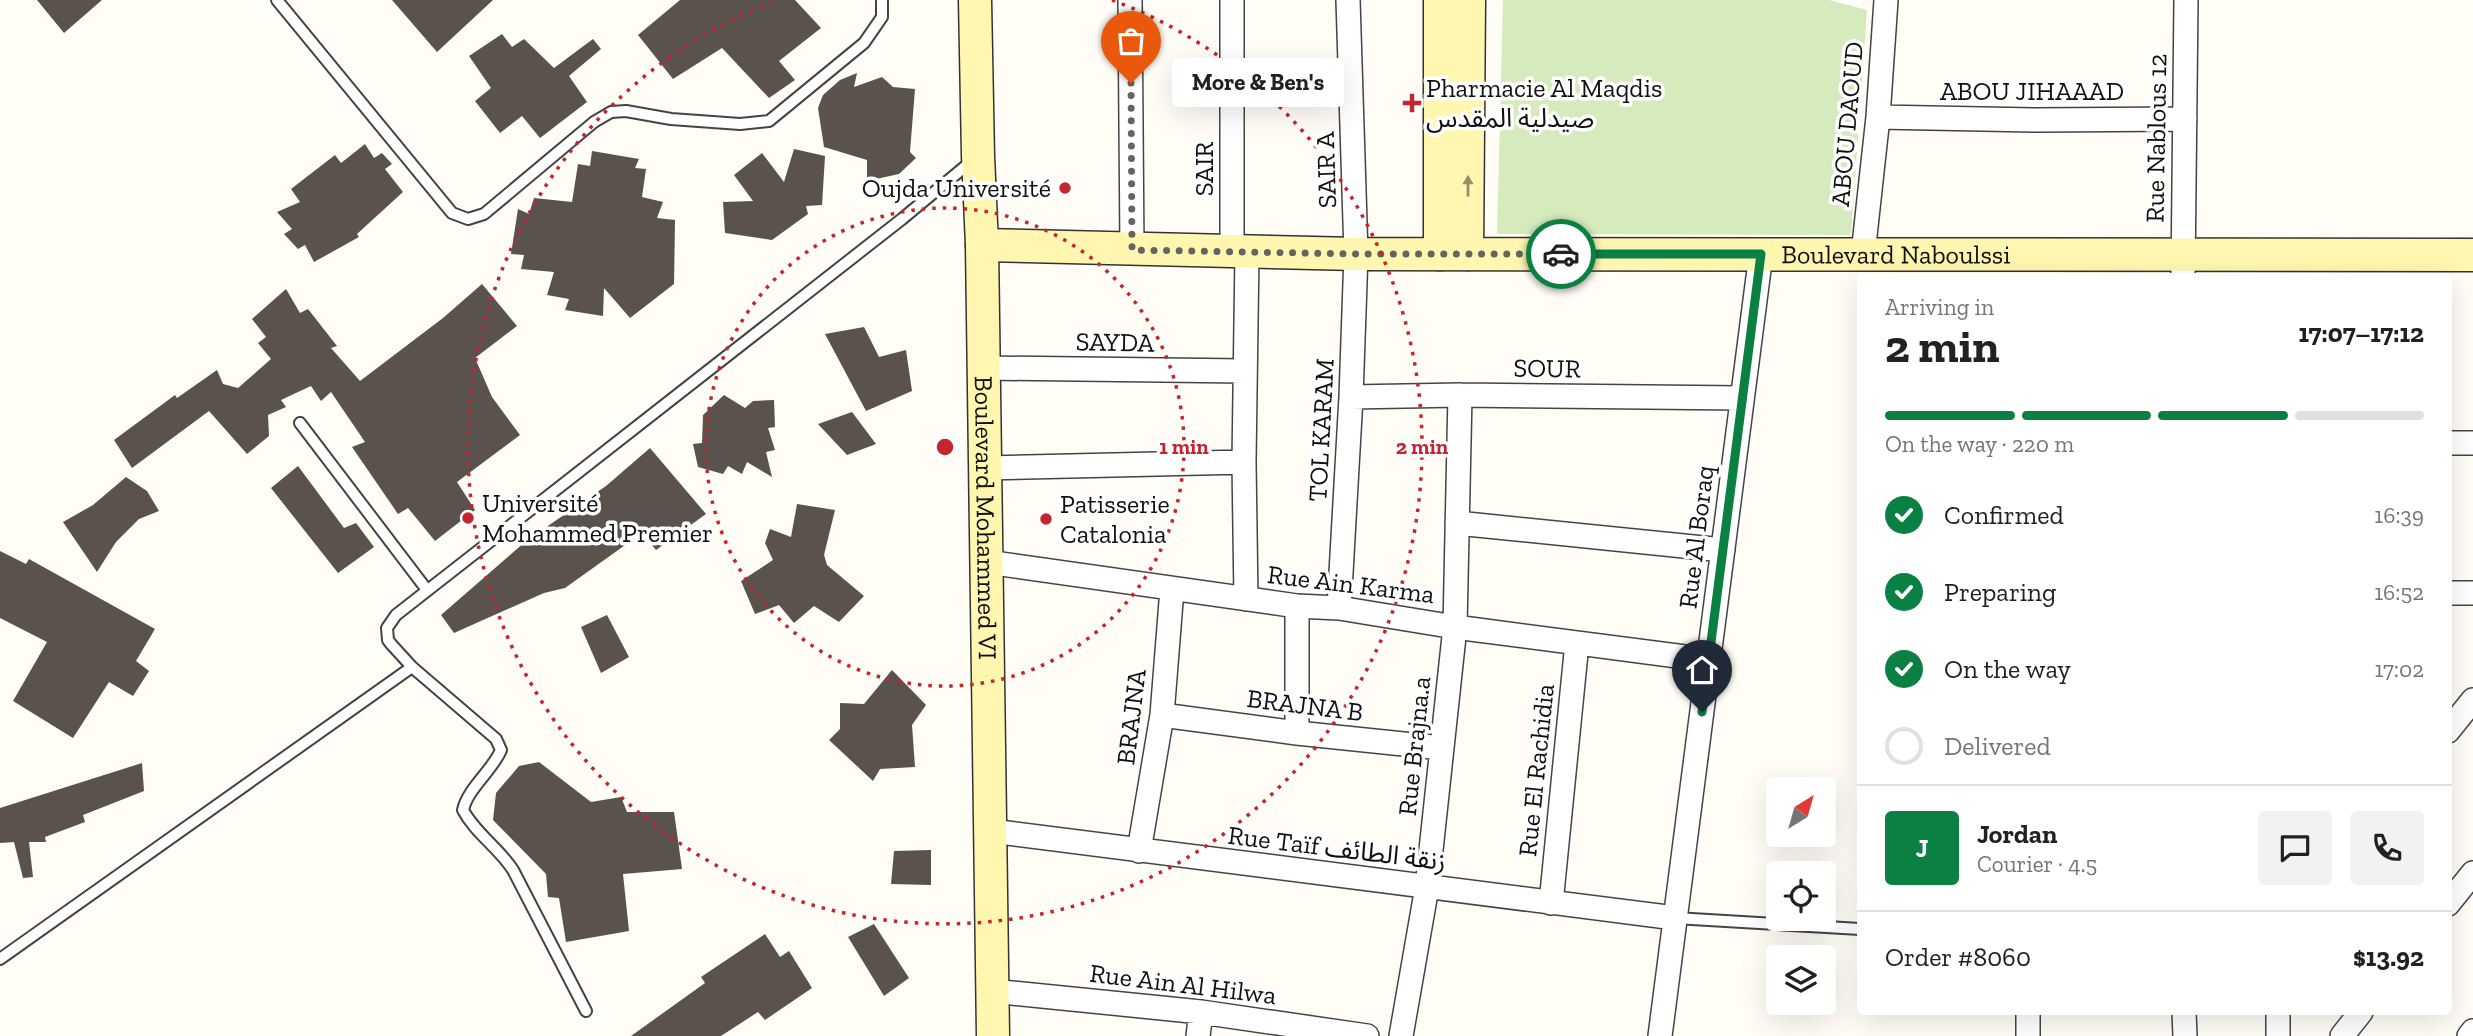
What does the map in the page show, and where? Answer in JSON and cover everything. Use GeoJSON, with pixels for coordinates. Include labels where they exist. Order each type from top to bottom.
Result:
{"type":"FeatureCollection","features":[{"type":"Feature","properties":{"kind":"street","name":"Boulevard Mohammed VI"},"geometry":{"type":"LineString","coordinates":[[975,0],[982,245],[993,1036]]}},
{"type":"Feature","properties":{"kind":"street"},"geometry":{"type":"LineString","coordinates":[[1130,0],[1132,250]]}},
{"type":"Feature","properties":{"kind":"street","name":"SAIR"},"geometry":{"type":"LineString","coordinates":[[1232,0],[1245,371],[1246,599]]}},
{"type":"Feature","properties":{"kind":"street","name":"SAIR A"},"geometry":{"type":"LineString","coordinates":[[1348,0],[1356,254]]}},
{"type":"Feature","properties":{"kind":"street"},"geometry":{"type":"LineString","coordinates":[[1440,0],[1454,254]]}},
{"type":"Feature","properties":{"kind":"street"},"geometry":{"type":"LineString","coordinates":[[1454,254],[1469,0]]}},
{"type":"Feature","properties":{"kind":"street","name":"ABOU DAOUD"},"geometry":{"type":"LineString","coordinates":[[1863,254],[1878,117],[1886,0]]}},
{"type":"Feature","properties":{"kind":"street","name":"Rue Nablous 12"},"geometry":{"type":"LineString","coordinates":[[2183,266],[2186,0]]}},
{"type":"Feature","properties":{"kind":"street","name":"ABOU JIHAAAD"},"geometry":{"type":"LineString","coordinates":[[1878,117],[2185,119]]}},
{"type":"Feature","properties":{"kind":"street","name":"Boulevard Naboulssi"},"geometry":{"type":"LineString","coordinates":[[982,245],[1240,253],[1863,254],[2183,266],[2473,255]]}},
{"type":"Feature","properties":{"kind":"street","name":"TOL KARAM"},"geometry":{"type":"LineString","coordinates":[[1339,608],[1356,254]]}},
{"type":"Feature","properties":{"kind":"street","name":"Rue Al Boraq"},"geometry":{"type":"LineString","coordinates":[[1660,1036],[1761,254]]}},
{"type":"Feature","properties":{"kind":"street","name":"SAYDA"},"geometry":{"type":"LineString","coordinates":[[984,368],[1245,371]]}},
{"type":"Feature","properties":{"kind":"street","name":"SOUR"},"geometry":{"type":"LineString","coordinates":[[1351,397],[1460,395],[1742,398]]}},
{"type":"Feature","properties":{"kind":"street","name":"Rue Brajna.a"},"geometry":{"type":"LineString","coordinates":[[1401,1036],[1427,887],[1455,626],[1460,395]]}},
{"type":"Feature","properties":{"kind":"street"},"geometry":{"type":"LineString","coordinates":[[2452,443],[2473,443]]}},
{"type":"Feature","properties":{"kind":"street"},"geometry":{"type":"LineString","coordinates":[[985,468],[1244,462]]}},
{"type":"Feature","properties":{"kind":"street"},"geometry":{"type":"LineString","coordinates":[[1457,523],[1723,550]]}},
{"type":"Feature","properties":{"kind":"street","name":"Rue Ain Karma"},"geometry":{"type":"LineString","coordinates":[[987,562],[1708,660]]}},
{"type":"Feature","properties":{"kind":"street","name":"BRAJNA"},"geometry":{"type":"LineString","coordinates":[[1139,851],[1162,715],[1172,589]]}},
{"type":"Feature","properties":{"kind":"street"},"geometry":{"type":"LineString","coordinates":[[2452,593],[2473,593]]}},
{"type":"Feature","properties":{"kind":"street"},"geometry":{"type":"LineString","coordinates":[[1297,606],[1297,733]]}},
{"type":"Feature","properties":{"kind":"street","name":"Rue El Rachidia"},"geometry":{"type":"LineString","coordinates":[[1551,903],[1577,643]]}},
{"type":"Feature","properties":{"kind":"street"},"geometry":{"type":"LineString","coordinates":[[2452,726],[2473,700]]}},
{"type":"Feature","properties":{"kind":"street","name":"BRAJNA B"},"geometry":{"type":"LineString","coordinates":[[1162,715],[1442,748]]}},
{"type":"Feature","properties":{"kind":"street","name":"Rue Taïf زنقة الطائف"},"geometry":{"type":"LineString","coordinates":[[992,831],[1675,918]]}},
{"type":"Feature","properties":{"kind":"street"},"geometry":{"type":"LineString","coordinates":[[2452,899],[2473,873]]}},
{"type":"Feature","properties":{"kind":"street","name":"Rue Ain Al Hilwa"},"geometry":{"type":"LineString","coordinates":[[992,991],[1201,1012],[1360,1036]]}},
{"type":"Feature","properties":{"kind":"street"},"geometry":{"type":"LineString","coordinates":[[1198,1036],[1201,1012]]}},
{"type":"Feature","properties":{"kind":"street"},"geometry":{"type":"LineString","coordinates":[[2028,1015],[2028,1036]]}},
{"type":"Feature","properties":{"kind":"street"},"geometry":{"type":"LineString","coordinates":[[2185,1015],[2185,1036]]}},
{"type":"Feature","properties":{"kind":"street"},"geometry":{"type":"LineString","coordinates":[[2278,1015],[2278,1036]]}},
{"type":"Feature","properties":{"kind":"street"},"geometry":{"type":"LineString","coordinates":[[2342,1036],[2359,1015]]}},
{"type":"Feature","properties":{"kind":"street"},"geometry":{"type":"LineString","coordinates":[[2469,1036],[2473,1031]]}},
{"type":"Feature","properties":{"kind":"lane"},"geometry":{"type":"LineString","coordinates":[[277,0],[452,213],[468,219],[484,214],[594,121],[611,112],[626,111],[671,119],[740,124],[769,121],[864,43],[882,17],[883,0]]}},
{"type":"Feature","properties":{"kind":"lane"},"geometry":{"type":"LineString","coordinates":[[586,1011],[513,870],[506,859],[469,821],[463,810],[465,802],[496,761],[501,750],[496,739],[412,667],[387,640],[387,628],[392,618],[427,590],[891,228],[978,156]]}},
{"type":"Feature","properties":{"kind":"lane"},"geometry":{"type":"LineString","coordinates":[[300,423],[427,590]]}},
{"type":"Feature","properties":{"kind":"lane"},"geometry":{"type":"LineString","coordinates":[[0,959],[412,667]]}},
{"type":"Feature","properties":{"kind":"lane"},"geometry":{"type":"LineString","coordinates":[[1675,918],[1857,929]]}},
{"type":"Feature","properties":{"kind":"green space"},"geometry":{"type":"Polygon","coordinates":[[[1503,0],[1829,0],[1867,10],[1851,235],[1497,234],[1503,0]]]}},
{"type":"Feature","properties":{"kind":"building"},"geometry":{"type":"Polygon","coordinates":[[[37,0],[102,0],[64,33],[37,0]]]}},
{"type":"Feature","properties":{"kind":"building"},"geometry":{"type":"Polygon","coordinates":[[[392,0],[493,0],[437,52],[392,0]]]}},
{"type":"Feature","properties":{"kind":"building"},"geometry":{"type":"Polygon","coordinates":[[[680,0],[795,0],[821,28],[779,61],[795,80],[769,98],[722,48],[673,79],[638,35],[680,0]]]}},
{"type":"Feature","properties":{"kind":"building"},"geometry":{"type":"Polygon","coordinates":[[[502,34],[512,47],[524,39],[554,68],[593,39],[601,49],[569,76],[587,102],[540,138],[522,116],[500,133],[475,101],[491,88],[469,56],[502,34]]]}},
{"type":"Feature","properties":{"kind":"building"},"geometry":{"type":"Polygon","coordinates":[[[857,73],[854,87],[882,77],[893,87],[915,89],[910,152],[916,158],[899,174],[867,181],[867,160],[824,147],[818,108],[823,95],[840,80],[857,73]]]}},
{"type":"Feature","properties":{"kind":"building"},"geometry":{"type":"Polygon","coordinates":[[[365,144],[374,158],[382,153],[392,164],[385,169],[403,192],[357,234],[359,237],[314,262],[305,245],[298,249],[284,234],[292,229],[277,212],[300,202],[291,189],[335,155],[341,163],[365,144]]]}},
{"type":"Feature","properties":{"kind":"building"},"geometry":{"type":"Polygon","coordinates":[[[794,149],[825,156],[822,205],[806,206],[808,214],[772,240],[725,233],[723,202],[753,201],[734,175],[762,153],[784,182],[794,149]]]}},
{"type":"Feature","properties":{"kind":"building"},"geometry":{"type":"Polygon","coordinates":[[[592,151],[639,159],[635,168],[646,169],[642,197],[663,202],[657,218],[675,220],[674,284],[630,318],[604,288],[603,316],[565,310],[569,299],[547,295],[554,272],[521,269],[524,255],[511,254],[518,209],[529,214],[534,198],[572,202],[578,164],[590,166],[592,151]]]}},
{"type":"Feature","properties":{"kind":"building"},"geometry":{"type":"Polygon","coordinates":[[[482,284],[517,326],[475,358],[492,397],[520,435],[457,482],[475,510],[435,541],[408,508],[398,514],[352,447],[365,442],[331,392],[321,401],[311,386],[281,400],[286,407],[268,415],[269,436],[247,454],[209,411],[132,468],[114,440],[175,395],[177,398],[217,370],[223,384],[238,388],[271,359],[258,343],[266,337],[252,319],[286,289],[300,313],[308,309],[337,346],[331,348],[360,381],[443,318],[482,284]]]}},
{"type":"Feature","properties":{"kind":"building"},"geometry":{"type":"Polygon","coordinates":[[[864,327],[879,357],[906,350],[912,391],[866,411],[825,334],[864,327]]]}},
{"type":"Feature","properties":{"kind":"building"},"geometry":{"type":"Polygon","coordinates":[[[724,395],[745,408],[753,401],[774,400],[775,427],[768,428],[775,450],[766,452],[772,477],[747,462],[742,474],[728,466],[723,474],[698,467],[693,444],[702,443],[703,415],[724,395]]]}},
{"type":"Feature","properties":{"kind":"building"},"geometry":{"type":"Polygon","coordinates":[[[852,412],[876,444],[847,455],[818,424],[852,412]]]}},
{"type":"Feature","properties":{"kind":"building"},"geometry":{"type":"Polygon","coordinates":[[[650,448],[706,514],[656,550],[642,533],[565,588],[544,593],[454,633],[441,615],[526,541],[606,486],[650,448]]]}},
{"type":"Feature","properties":{"kind":"building"},"geometry":{"type":"Polygon","coordinates":[[[298,466],[344,528],[356,523],[374,547],[338,573],[271,488],[298,466]]]}},
{"type":"Feature","properties":{"kind":"building"},"geometry":{"type":"Polygon","coordinates":[[[126,477],[147,491],[159,511],[139,519],[116,542],[97,572],[63,522],[93,505],[126,477]]]}},
{"type":"Feature","properties":{"kind":"building"},"geometry":{"type":"Polygon","coordinates":[[[797,504],[835,510],[824,555],[827,565],[864,596],[839,622],[814,606],[794,623],[779,605],[755,614],[741,581],[773,560],[765,543],[770,529],[791,537],[797,504]]]}},
{"type":"Feature","properties":{"kind":"building"},"geometry":{"type":"Polygon","coordinates":[[[0,551],[26,564],[29,559],[155,629],[136,661],[149,671],[133,696],[109,682],[73,738],[13,701],[47,642],[0,618],[0,551]]]}},
{"type":"Feature","properties":{"kind":"building"},"geometry":{"type":"Polygon","coordinates":[[[607,615],[629,657],[601,673],[581,627],[607,615]]]}},
{"type":"Feature","properties":{"kind":"building"},"geometry":{"type":"Polygon","coordinates":[[[892,670],[926,705],[912,725],[915,767],[880,769],[873,781],[829,740],[840,729],[840,703],[864,704],[892,670]]]}},
{"type":"Feature","properties":{"kind":"building"},"geometry":{"type":"Polygon","coordinates":[[[539,762],[591,802],[621,797],[627,812],[674,812],[682,869],[623,874],[629,931],[566,942],[559,898],[548,897],[546,874],[493,820],[496,793],[519,766],[539,762]]]}},
{"type":"Feature","properties":{"kind":"building"},"geometry":{"type":"Polygon","coordinates":[[[142,763],[144,791],[83,815],[85,822],[45,837],[46,842],[29,842],[33,877],[23,878],[14,842],[0,843],[0,808],[142,763]]]}},
{"type":"Feature","properties":{"kind":"building"},"geometry":{"type":"Polygon","coordinates":[[[931,850],[931,885],[891,884],[894,851],[931,850]]]}},
{"type":"Feature","properties":{"kind":"building"},"geometry":{"type":"Polygon","coordinates":[[[874,924],[909,978],[884,996],[848,937],[874,924]]]}},
{"type":"Feature","properties":{"kind":"building"},"geometry":{"type":"Polygon","coordinates":[[[765,934],[780,957],[789,951],[812,988],[765,1020],[758,1012],[721,1036],[631,1036],[705,983],[701,977],[765,934]]]}},
{"type":"Feature","properties":{"kind":"way so far"},"geometry":{"type":"LineString","coordinates":[[1131,83],[1132,250],[1561,254]]}},
{"type":"Feature","properties":{"kind":"place","name":"More & Ben's"},"geometry":{"type":"Point","coordinates":[1131,83]}},
{"type":"Feature","properties":{"kind":"place","name":"Pharmacie Al Maqdis صيدلية المقدس"},"geometry":{"type":"Point","coordinates":[1412,103]}},
{"type":"Feature","properties":{"kind":"place","name":"Oujda Université"},"geometry":{"type":"Point","coordinates":[1065,188]}},
{"type":"Feature","properties":{"kind":"place","name":"Université Mohammed Premier"},"geometry":{"type":"Point","coordinates":[468,518]}},
{"type":"Feature","properties":{"kind":"place","name":"Patisserie Catalonia"},"geometry":{"type":"Point","coordinates":[1046,519]}},
{"type":"Feature","properties":{"kind":"route"},"geometry":{"type":"LineString","coordinates":[[1561,254],[1761,254],[1702,712]]}}]}
